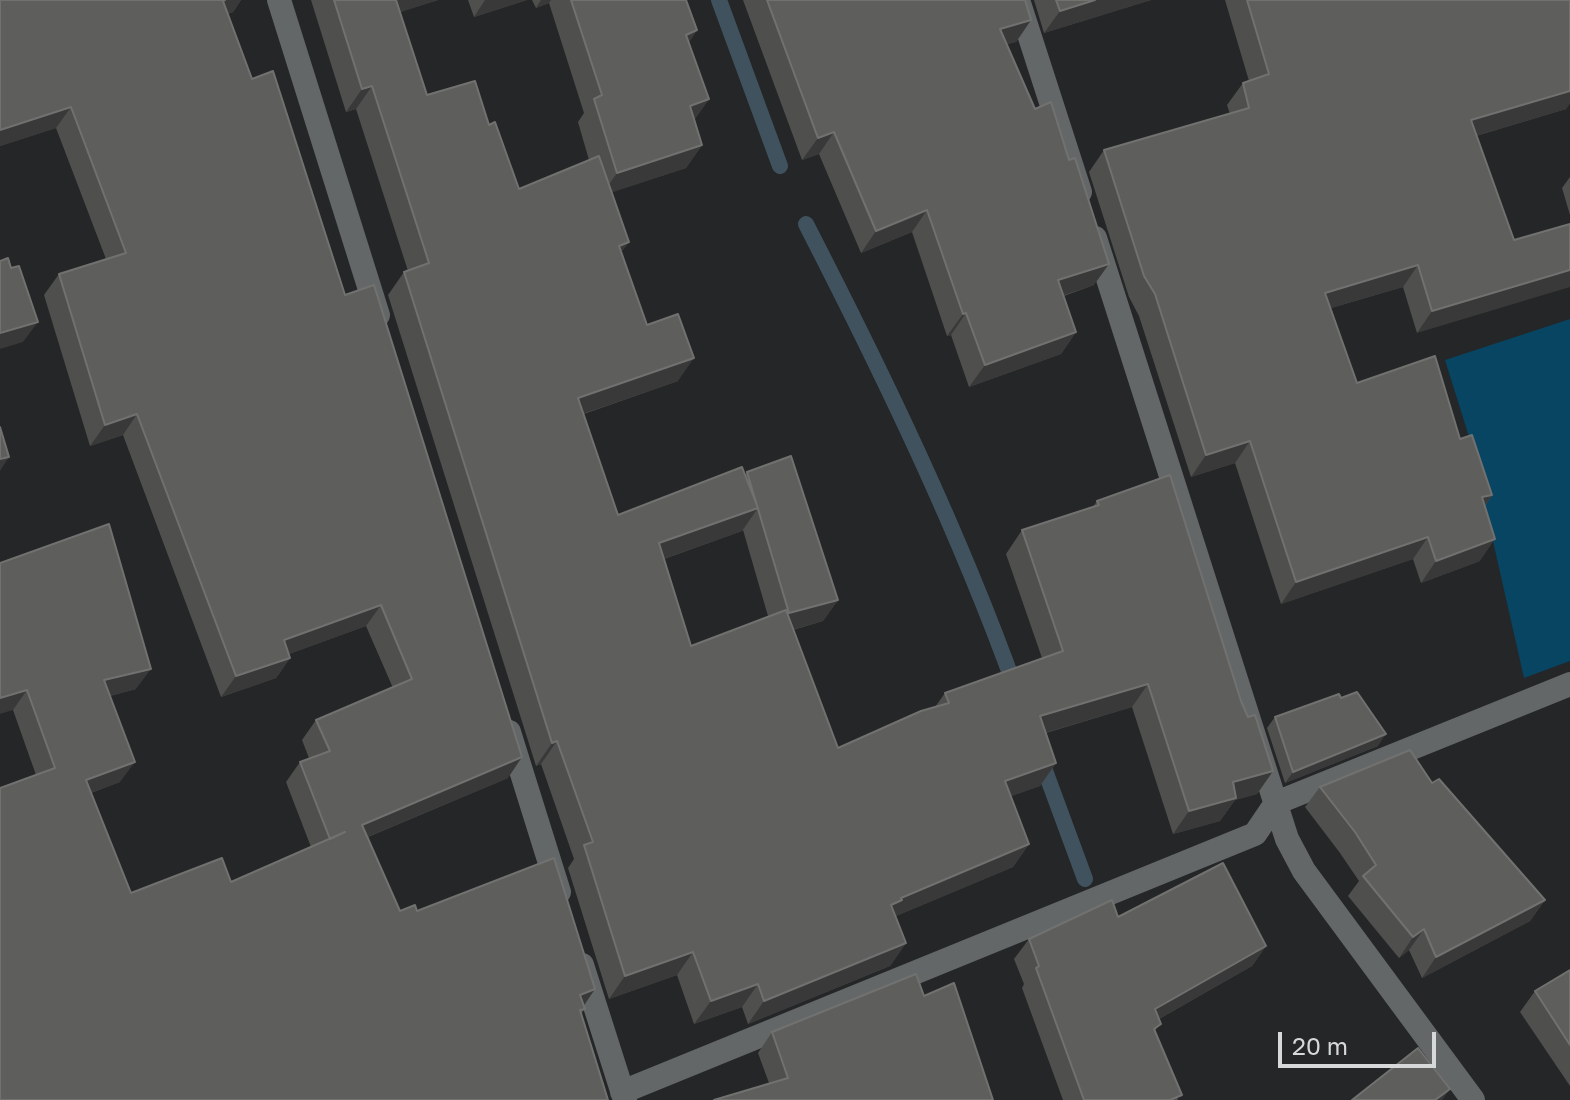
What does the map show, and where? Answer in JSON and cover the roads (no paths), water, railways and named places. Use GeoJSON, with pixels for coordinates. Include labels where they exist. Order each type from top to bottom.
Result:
{"type":"FeatureCollection","features":[{"type":"Feature","properties":{"kind":"street"},"geometry":{"type":"LineString","coordinates":[[279,0],[384,334]]}},
{"type":"Feature","properties":{"kind":"street"},"geometry":{"type":"LineString","coordinates":[[1018,0],[1287,839],[1304,871],[1473,1100]]}},
{"type":"Feature","properties":{"kind":"street"},"geometry":{"type":"LineString","coordinates":[[575,940],[624,1096],[1255,834],[1276,803],[1570,684]]}},
{"type":"Feature","properties":{"kind":"street"},"geometry":{"type":"LineString","coordinates":[[503,713],[565,910]]}},
{"type":"Feature","properties":{"kind":"waterway"},"geometry":{"type":"LineString","coordinates":[[719,0],[780,166]]}},
{"type":"Feature","properties":{"kind":"waterway"},"geometry":{"type":"LineString","coordinates":[[806,224],[918,454],[970,571],[1016,690]]}},
{"type":"Feature","properties":{"kind":"waterway"},"geometry":{"type":"LineString","coordinates":[[1040,757],[1085,879]]}}]}
